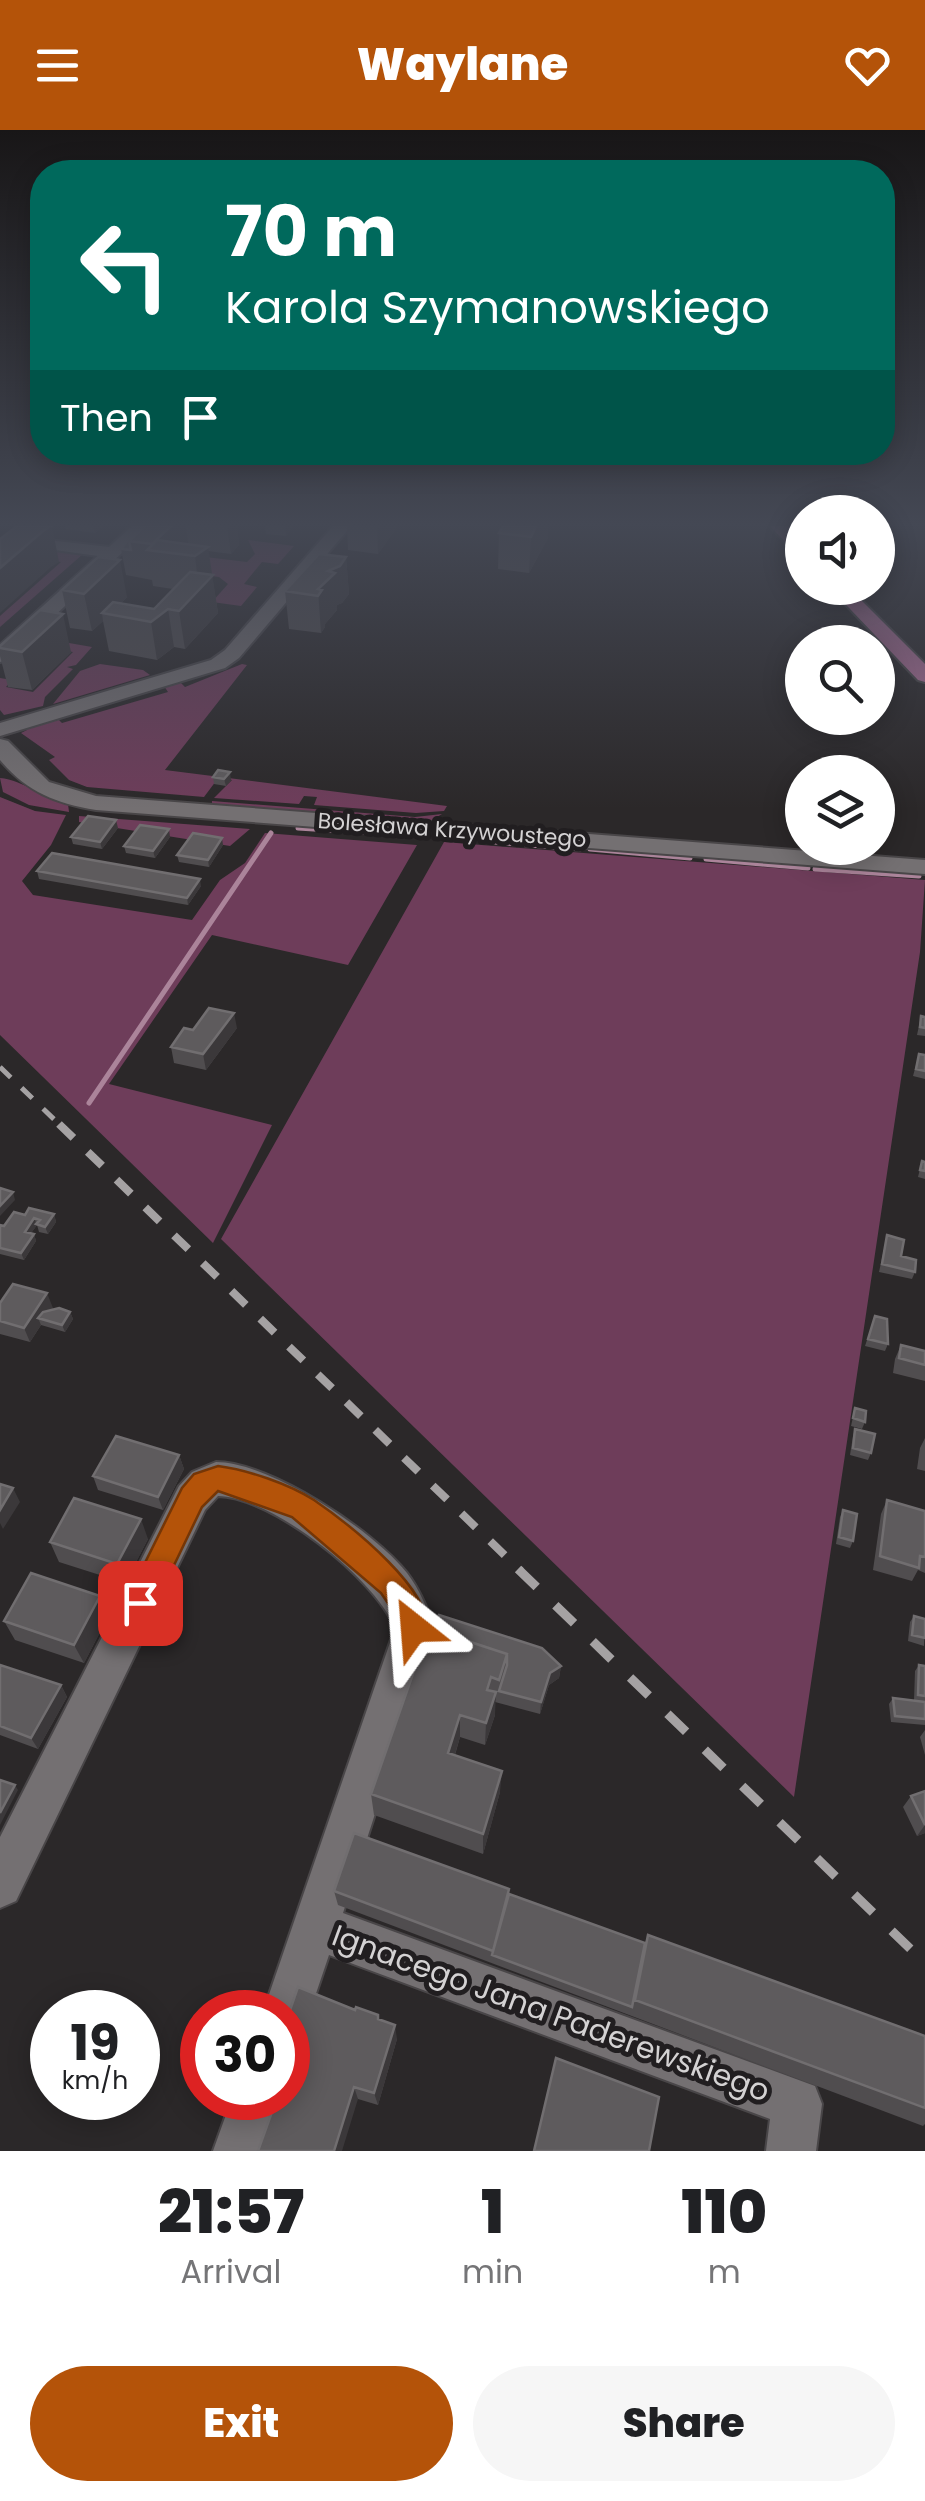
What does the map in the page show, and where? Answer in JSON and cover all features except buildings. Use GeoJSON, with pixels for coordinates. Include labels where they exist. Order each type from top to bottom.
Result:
{"type":"FeatureCollection","features":[{"type":"Feature","properties":{"kind":"main road"},"geometry":{"type":"LineString","coordinates":[[871,620],[925,676]]}},
{"type":"Feature","properties":{"kind":"street"},"geometry":{"type":"LineString","coordinates":[[0,656],[39,620]]}},
{"type":"Feature","properties":{"kind":"street"},"geometry":{"type":"LineString","coordinates":[[0,730],[206,670],[226,660],[260,620]]}},
{"type":"Feature","properties":{"kind":"street","name":"Bolesława Krzywoustego"},"geometry":{"type":"LineString","coordinates":[[0,746],[29,781],[45,792],[96,803],[925,867]]}},
{"type":"Feature","properties":{"kind":"street"},"geometry":{"type":"LineString","coordinates":[[0,1885],[192,1498],[204,1482],[218,1478],[235,1481],[302,1508],[391,1584],[410,1609],[414,1628],[295,1990]]}},
{"type":"Feature","properties":{"kind":"street","name":"Ignacego Jana Paderewskiego"},"geometry":{"type":"LineString","coordinates":[[318,1926],[797,2104],[791,2151]]}},
{"type":"Feature","properties":{"kind":"street"},"geometry":{"type":"LineString","coordinates":[[238,2151],[249,2120]]}},
{"type":"Feature","properties":{"kind":"shaded area"},"geometry":{"type":"Polygon","coordinates":[[[46,639],[92,647],[76,665],[67,667],[73,669],[45,697],[43,706],[4,715],[0,710],[0,678],[12,680],[6,687],[33,692],[73,652],[47,647],[46,639]]]}},
{"type":"Feature","properties":{"kind":"shaded area"},"geometry":{"type":"Polygon","coordinates":[[[100,664],[143,670],[150,675],[53,704],[80,671],[100,664]]]}},
{"type":"Feature","properties":{"kind":"shaded area"},"geometry":{"type":"Polygon","coordinates":[[[247,665],[165,770],[447,806],[444,811],[416,813],[314,805],[317,797],[304,796],[299,804],[214,798],[232,780],[219,777],[204,797],[87,787],[69,780],[49,760],[55,757],[21,733],[27,730],[23,727],[57,718],[62,723],[168,692],[164,686],[180,682],[185,687],[247,665]]]}},
{"type":"Feature","properties":{"kind":"shaded area"},"geometry":{"type":"Polygon","coordinates":[[[0,778],[68,804],[69,812],[29,805],[3,792],[0,778]]]}},
{"type":"Feature","properties":{"kind":"shaded area"},"geometry":{"type":"Polygon","coordinates":[[[0,797],[35,811],[66,815],[51,845],[22,881],[33,895],[192,920],[220,880],[245,863],[265,833],[417,845],[348,965],[212,935],[109,1084],[272,1125],[213,1243],[0,1035],[0,797]]]}},
{"type":"Feature","properties":{"kind":"shaded area"},"geometry":{"type":"Polygon","coordinates":[[[212,801],[415,817],[442,814],[427,823],[212,806],[212,801]]]}},
{"type":"Feature","properties":{"kind":"shaded area"},"geometry":{"type":"Polygon","coordinates":[[[79,816],[250,829],[230,846],[79,822],[79,816]]]}},
{"type":"Feature","properties":{"kind":"shaded area"},"geometry":{"type":"Polygon","coordinates":[[[444,842],[925,880],[920,952],[794,1797],[221,1239],[444,842]]]}},
{"type":"Feature","properties":{"kind":"waterway"},"geometry":{"type":"LineString","coordinates":[[298,828],[377,833]]}},
{"type":"Feature","properties":{"kind":"waterway"},"geometry":{"type":"LineString","coordinates":[[89,1103],[271,833]]}},
{"type":"Feature","properties":{"kind":"waterway"},"geometry":{"type":"LineString","coordinates":[[482,841],[580,849]]}},
{"type":"Feature","properties":{"kind":"waterway"},"geometry":{"type":"LineString","coordinates":[[590,849],[690,858]]}},
{"type":"Feature","properties":{"kind":"waterway"},"geometry":{"type":"LineString","coordinates":[[706,859],[808,868]]}},
{"type":"Feature","properties":{"kind":"waterway"},"geometry":{"type":"LineString","coordinates":[[815,869],[919,876]]}},
{"type":"Feature","properties":{"kind":"railway"},"geometry":{"type":"LineString","coordinates":[[0,1067],[62,1127]]}},
{"type":"Feature","properties":{"kind":"railway"},"geometry":{"type":"LineString","coordinates":[[59,1124],[521,1571]]}},
{"type":"Feature","properties":{"kind":"railway"},"geometry":{"type":"LineString","coordinates":[[518,1569],[925,1963]]}},
{"type":"Feature","properties":{"kind":"route"},"geometry":{"type":"LineString","coordinates":[[140,1603],[192,1498],[204,1482],[218,1478],[302,1508],[349,1544],[391,1584],[410,1609],[414,1628]]}}]}
